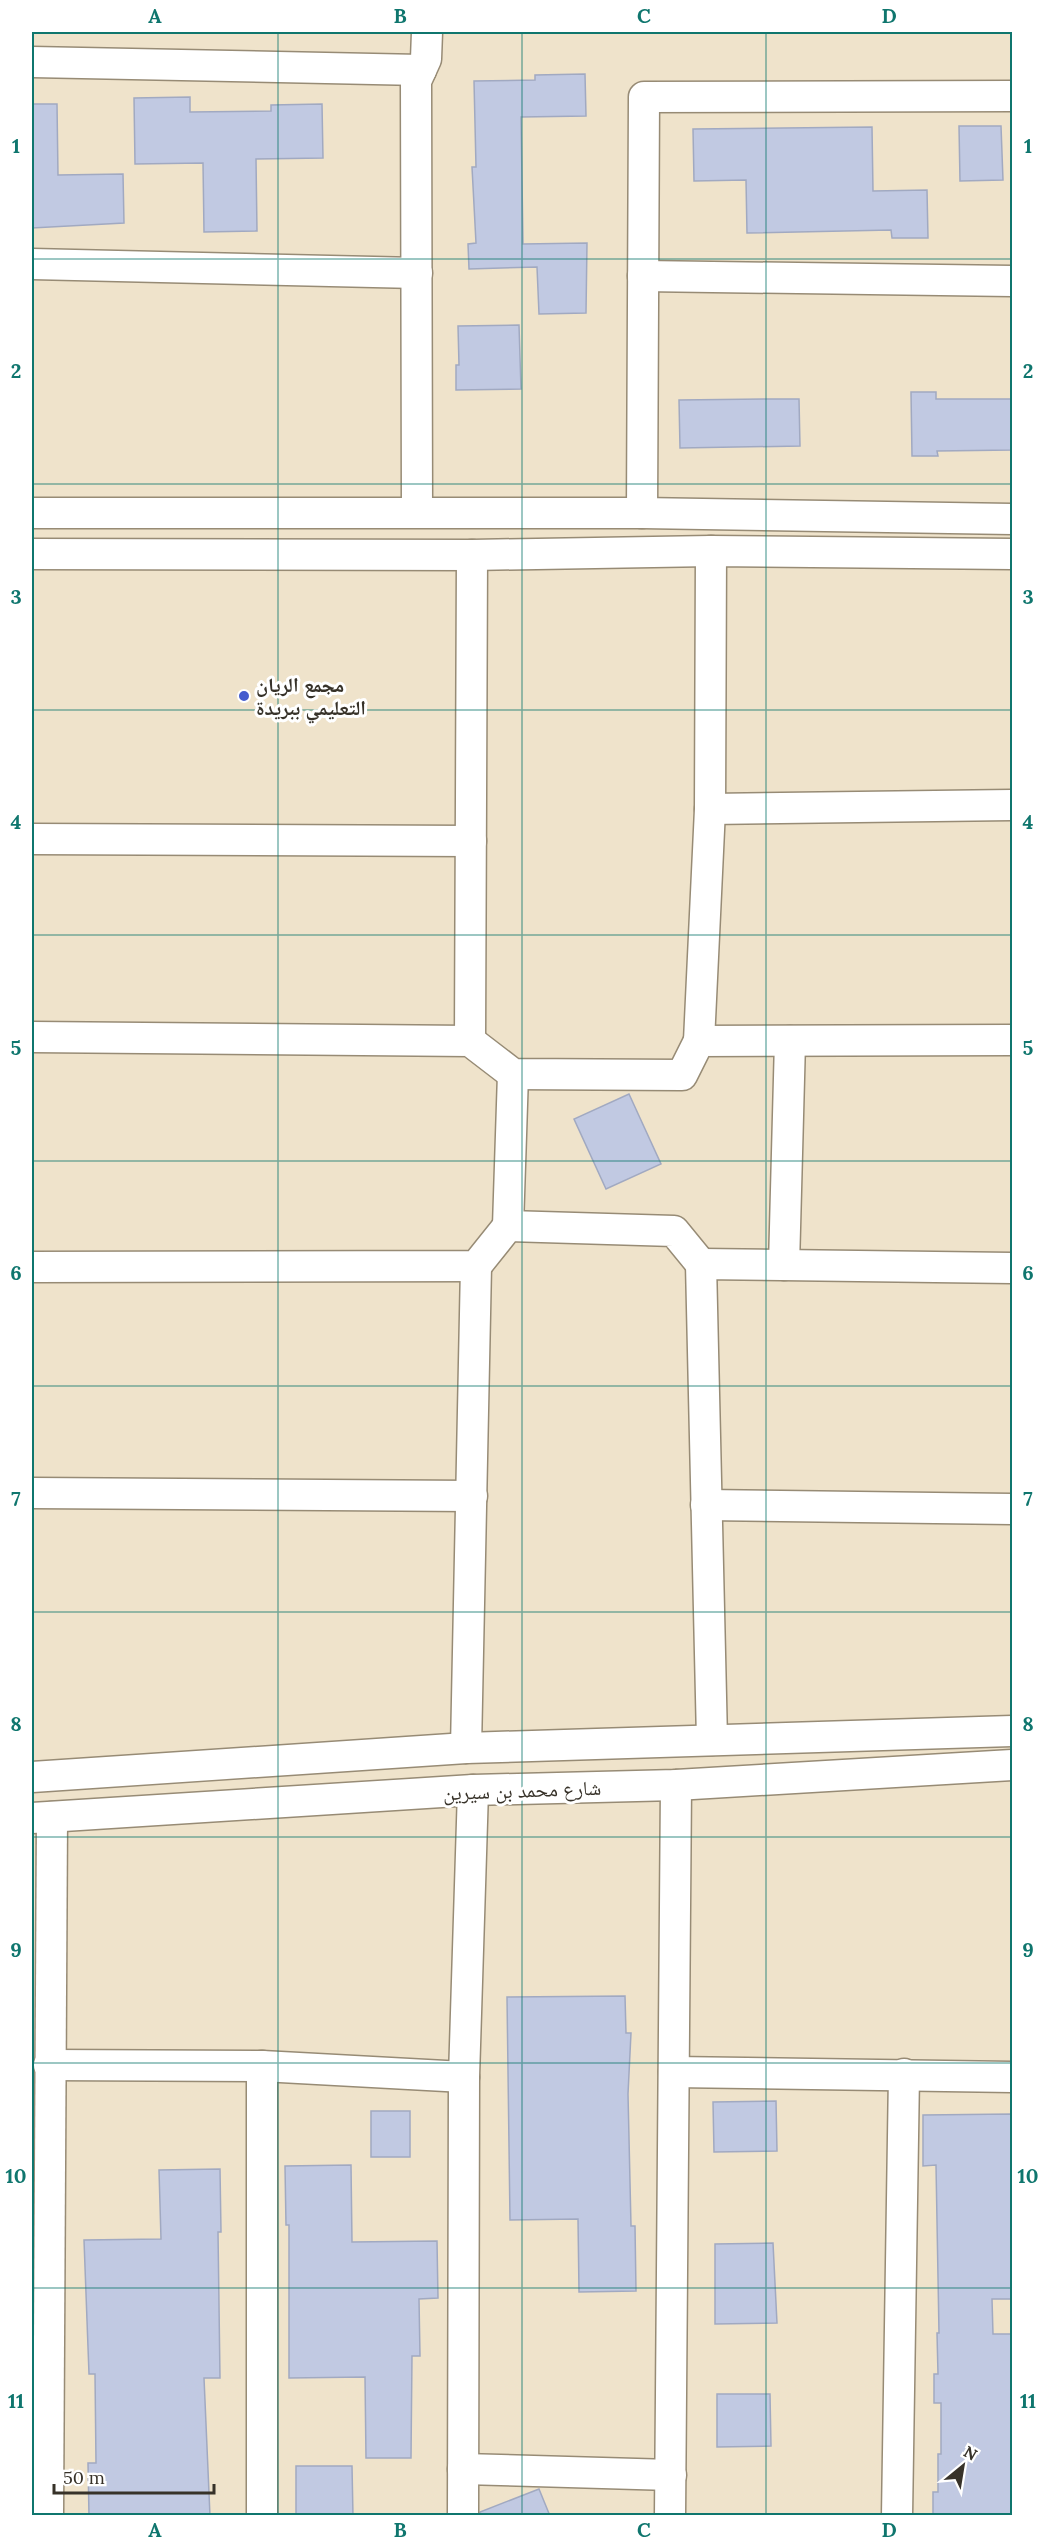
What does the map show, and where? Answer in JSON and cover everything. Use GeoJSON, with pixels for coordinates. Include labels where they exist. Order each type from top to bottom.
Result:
{"type":"FeatureCollection","features":[{"type":"Feature","properties":{"kind":"street"},"geometry":{"type":"LineString","coordinates":[[417,512],[416,81],[426,59],[427,32]]}},
{"type":"Feature","properties":{"kind":"street"},"geometry":{"type":"LineString","coordinates":[[32,62],[421,70]]}},
{"type":"Feature","properties":{"kind":"street"},"geometry":{"type":"LineString","coordinates":[[642,513],[644,97],[1012,96]]}},
{"type":"Feature","properties":{"kind":"street"},"geometry":{"type":"LineString","coordinates":[[32,264],[417,273]]}},
{"type":"Feature","properties":{"kind":"street"},"geometry":{"type":"LineString","coordinates":[[643,276],[1012,281]]}},
{"type":"Feature","properties":{"kind":"street"},"geometry":{"type":"LineString","coordinates":[[32,513],[642,513],[1012,519]]}},
{"type":"Feature","properties":{"kind":"street"},"geometry":{"type":"LineString","coordinates":[[32,1037],[470,1041],[513,1074],[682,1075],[699,1041],[710,809],[711,551]]}},
{"type":"Feature","properties":{"kind":"street"},"geometry":{"type":"LineString","coordinates":[[32,554],[472,555],[711,551],[1012,554]]}},
{"type":"Feature","properties":{"kind":"street"},"geometry":{"type":"LineString","coordinates":[[470,1041],[472,555]]}},
{"type":"Feature","properties":{"kind":"street"},"geometry":{"type":"LineString","coordinates":[[710,809],[1012,805]]}},
{"type":"Feature","properties":{"kind":"street"},"geometry":{"type":"LineString","coordinates":[[32,839],[471,841]]}},
{"type":"Feature","properties":{"kind":"street"},"geometry":{"type":"LineString","coordinates":[[699,1041],[1012,1040]]}},
{"type":"Feature","properties":{"kind":"street"},"geometry":{"type":"LineString","coordinates":[[784,1265],[790,1041]]}},
{"type":"Feature","properties":{"kind":"street"},"geometry":{"type":"LineString","coordinates":[[466,1748],[476,1266],[508,1226],[513,1074]]}},
{"type":"Feature","properties":{"kind":"street"},"geometry":{"type":"LineString","coordinates":[[508,1226],[674,1232],[701,1264],[712,1740]]}},
{"type":"Feature","properties":{"kind":"street"},"geometry":{"type":"LineString","coordinates":[[701,1264],[1012,1268]]}},
{"type":"Feature","properties":{"kind":"street"},"geometry":{"type":"LineString","coordinates":[[32,1267],[476,1266]]}},
{"type":"Feature","properties":{"kind":"street"},"geometry":{"type":"LineString","coordinates":[[32,1492],[472,1496]]}},
{"type":"Feature","properties":{"kind":"street"},"geometry":{"type":"LineString","coordinates":[[706,1505],[1012,1509]]}},
{"type":"Feature","properties":{"kind":"street"},"geometry":{"type":"LineString","coordinates":[[32,1777],[466,1748],[1012,1731]]}},
{"type":"Feature","properties":{"kind":"street","name":"شارع محمد بن سيرين"},"geometry":{"type":"LineString","coordinates":[[42,1818],[473,1790],[676,1785],[1012,1765]]}},
{"type":"Feature","properties":{"kind":"street"},"geometry":{"type":"LineString","coordinates":[[670,2516],[676,1785]]}},
{"type":"Feature","properties":{"kind":"street"},"geometry":{"type":"LineString","coordinates":[[463,2516],[464,2077],[473,1790]]}},
{"type":"Feature","properties":{"kind":"street"},"geometry":{"type":"LineString","coordinates":[[42,1818],[49,2065],[40,2391],[48,2516]]}},
{"type":"Feature","properties":{"kind":"street"},"geometry":{"type":"LineString","coordinates":[[49,2065],[262,2066],[464,2077]]}},
{"type":"Feature","properties":{"kind":"street"},"geometry":{"type":"LineString","coordinates":[[262,2066],[262,2516]]}},
{"type":"Feature","properties":{"kind":"street"},"geometry":{"type":"LineString","coordinates":[[674,2072],[1012,2077]]}},
{"type":"Feature","properties":{"kind":"street"},"geometry":{"type":"LineString","coordinates":[[897,2516],[904,2074]]}},
{"type":"Feature","properties":{"kind":"street"},"geometry":{"type":"LineString","coordinates":[[463,2469],[671,2475]]}},
{"type":"Feature","properties":{"kind":"building"},"geometry":{"type":"Polygon","coordinates":[[[585,74],[586,116],[521,117],[523,244],[587,243],[586,313],[539,314],[537,267],[469,269],[468,244],[476,243],[472,167],[476,167],[474,81],[535,80],[535,75],[585,74]]]}},
{"type":"Feature","properties":{"kind":"building"},"geometry":{"type":"Polygon","coordinates":[[[190,97],[190,112],[271,111],[271,105],[322,104],[323,158],[256,159],[257,231],[204,232],[203,163],[135,164],[134,98],[190,97]]]}},
{"type":"Feature","properties":{"kind":"building"},"geometry":{"type":"Polygon","coordinates":[[[32,104],[57,104],[58,175],[123,174],[124,223],[32,228],[32,104]]]}},
{"type":"Feature","properties":{"kind":"building"},"geometry":{"type":"Polygon","coordinates":[[[959,126],[1001,126],[1003,180],[960,181],[959,126]]]}},
{"type":"Feature","properties":{"kind":"building"},"geometry":{"type":"Polygon","coordinates":[[[872,127],[873,191],[927,190],[928,238],[892,238],[891,230],[747,233],[746,180],[694,181],[693,129],[872,127]]]}},
{"type":"Feature","properties":{"kind":"building"},"geometry":{"type":"Polygon","coordinates":[[[519,325],[521,389],[456,390],[456,365],[459,365],[458,326],[519,325]]]}},
{"type":"Feature","properties":{"kind":"building"},"geometry":{"type":"Polygon","coordinates":[[[911,392],[936,392],[936,399],[1012,399],[1012,450],[937,451],[938,456],[912,456],[911,392]]]}},
{"type":"Feature","properties":{"kind":"building"},"geometry":{"type":"Polygon","coordinates":[[[799,399],[800,446],[680,448],[679,400],[799,399]]]}},
{"type":"Feature","properties":{"kind":"building"},"geometry":{"type":"Polygon","coordinates":[[[629,1094],[661,1164],[606,1189],[574,1119],[629,1094]]]}},
{"type":"Feature","properties":{"kind":"building"},"geometry":{"type":"Polygon","coordinates":[[[625,1996],[626,2033],[631,2033],[628,2094],[631,2226],[635,2226],[636,2291],[579,2292],[578,2219],[510,2220],[507,1997],[625,1996]]]}},
{"type":"Feature","properties":{"kind":"building"},"geometry":{"type":"Polygon","coordinates":[[[776,2101],[777,2151],[714,2152],[713,2102],[776,2101]]]}},
{"type":"Feature","properties":{"kind":"building"},"geometry":{"type":"Polygon","coordinates":[[[371,2111],[410,2111],[410,2157],[371,2157],[371,2111]]]}},
{"type":"Feature","properties":{"kind":"building"},"geometry":{"type":"Polygon","coordinates":[[[1012,2114],[1012,2299],[992,2299],[993,2334],[1012,2334],[1012,2516],[933,2516],[933,2492],[938,2492],[938,2454],[941,2454],[941,2403],[934,2403],[934,2374],[938,2374],[937,2333],[939,2333],[936,2165],[923,2166],[923,2115],[1012,2114]]]}},
{"type":"Feature","properties":{"kind":"building"},"geometry":{"type":"Polygon","coordinates":[[[351,2165],[352,2242],[437,2241],[438,2298],[419,2299],[420,2356],[412,2356],[411,2458],[366,2458],[365,2377],[289,2378],[289,2225],[286,2225],[285,2166],[351,2165]]]}},
{"type":"Feature","properties":{"kind":"building"},"geometry":{"type":"Polygon","coordinates":[[[220,2169],[221,2232],[218,2232],[220,2378],[204,2378],[210,2516],[89,2516],[88,2463],[96,2463],[95,2374],[89,2374],[84,2240],[161,2239],[159,2170],[220,2169]]]}},
{"type":"Feature","properties":{"kind":"building"},"geometry":{"type":"Polygon","coordinates":[[[773,2243],[777,2323],[715,2324],[715,2244],[773,2243]]]}},
{"type":"Feature","properties":{"kind":"building"},"geometry":{"type":"Polygon","coordinates":[[[717,2394],[770,2394],[771,2446],[717,2447],[717,2394]]]}},
{"type":"Feature","properties":{"kind":"building"},"geometry":{"type":"Polygon","coordinates":[[[296,2466],[352,2466],[353,2516],[296,2516],[296,2466]]]}},
{"type":"Feature","properties":{"kind":"building"},"geometry":{"type":"Polygon","coordinates":[[[539,2489],[550,2516],[480,2516],[480,2512],[539,2489]]]}},
{"type":"Feature","properties":{"kind":"place","name":"مجمع الريان التعليمي ببريدة"},"geometry":{"type":"Point","coordinates":[244,696]}}]}
